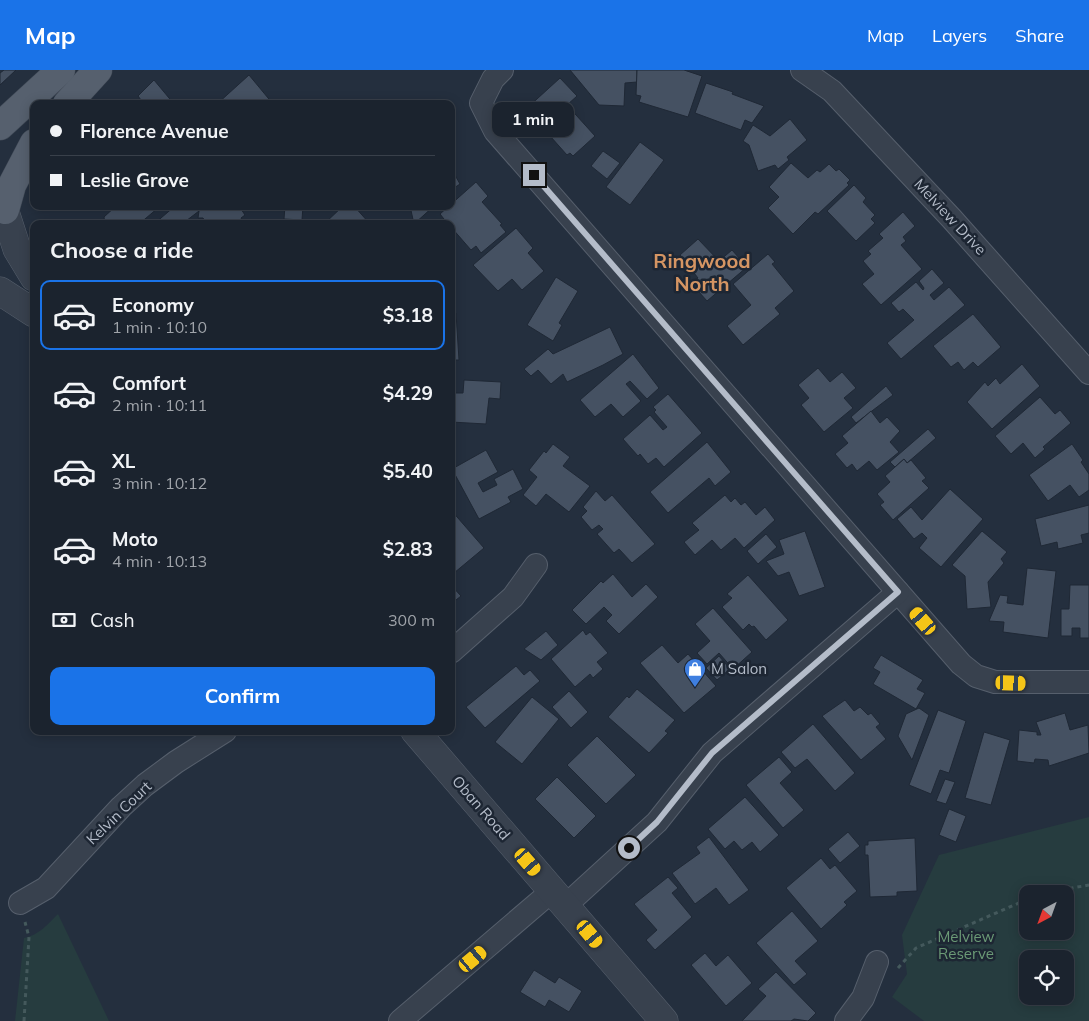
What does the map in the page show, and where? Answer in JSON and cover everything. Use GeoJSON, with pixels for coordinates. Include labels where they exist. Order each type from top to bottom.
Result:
{"type":"FeatureCollection","features":[{"type":"Feature","properties":{"kind":"main road"},"geometry":{"type":"LineString","coordinates":[[0,126],[61,70]]}},
{"type":"Feature","properties":{"kind":"main road"},"geometry":{"type":"LineString","coordinates":[[71,100],[98,70]]}},
{"type":"Feature","properties":{"kind":"main road"},"geometry":{"type":"LineString","coordinates":[[2,207],[30,151]]}},
{"type":"Feature","properties":{"kind":"street"},"geometry":{"type":"LineString","coordinates":[[502,70],[493,79],[481,103],[496,131],[961,664],[976,676],[995,682],[1089,682]]}},
{"type":"Feature","properties":{"kind":"street","name":"Melview Drive"},"geometry":{"type":"LineString","coordinates":[[802,70],[832,91],[952,218],[1089,373]]}},
{"type":"Feature","properties":{"kind":"street"},"geometry":{"type":"LineString","coordinates":[[2,207],[17,249],[30,270]]}},
{"type":"Feature","properties":{"kind":"street"},"geometry":{"type":"LineString","coordinates":[[0,291],[30,311]]}},
{"type":"Feature","properties":{"kind":"street"},"geometry":{"type":"LineString","coordinates":[[455,648],[513,597],[536,565]]}},
{"type":"Feature","properties":{"kind":"street"},"geometry":{"type":"LineString","coordinates":[[400,1021],[657,822],[712,753],[898,592]]}},
{"type":"Feature","properties":{"kind":"street","name":"Kelvin Court"},"geometry":{"type":"LineString","coordinates":[[20,903],[46,888],[121,807],[176,762],[219,735]]}},
{"type":"Feature","properties":{"kind":"street","name":"Oban Road"},"geometry":{"type":"LineString","coordinates":[[418,735],[664,1021]]}},
{"type":"Feature","properties":{"kind":"street"},"geometry":{"type":"LineString","coordinates":[[846,1021],[863,998],[877,962]]}},
{"type":"Feature","properties":{"kind":"path"},"geometry":{"type":"LineString","coordinates":[[1074,888],[1089,885]]}},
{"type":"Feature","properties":{"kind":"path"},"geometry":{"type":"LineString","coordinates":[[20,903],[29,937],[24,1021]]}},
{"type":"Feature","properties":{"kind":"path"},"geometry":{"type":"LineString","coordinates":[[877,962],[896,970],[916,948],[1019,903]]}},
{"type":"Feature","properties":{"kind":"green space","name":"Melview Reserve"},"geometry":{"type":"Polygon","coordinates":[[[1089,817],[1089,1021],[924,1021],[892,997],[907,974],[902,935],[939,855],[1089,817]]]}},
{"type":"Feature","properties":{"kind":"green space"},"geometry":{"type":"Polygon","coordinates":[[[58,914],[109,1021],[15,1021],[24,938],[39,932],[58,914]]]}},
{"type":"Feature","properties":{"kind":"building"},"geometry":{"type":"Polygon","coordinates":[[[4,70],[16,70],[0,85],[0,73],[4,70]]]}},
{"type":"Feature","properties":{"kind":"building"},"geometry":{"type":"Polygon","coordinates":[[[570,70],[637,70],[637,82],[625,83],[624,106],[599,105],[570,70]]]}},
{"type":"Feature","properties":{"kind":"building"},"geometry":{"type":"Polygon","coordinates":[[[637,70],[684,70],[702,76],[688,117],[639,102],[641,96],[636,95],[637,70]]]}},
{"type":"Feature","properties":{"kind":"building"},"geometry":{"type":"Polygon","coordinates":[[[249,75],[270,100],[221,100],[249,75]]]}},
{"type":"Feature","properties":{"kind":"building"},"geometry":{"type":"Polygon","coordinates":[[[560,78],[577,96],[567,105],[595,136],[573,156],[570,153],[567,155],[526,109],[560,78]]]}},
{"type":"Feature","properties":{"kind":"building"},"geometry":{"type":"Polygon","coordinates":[[[154,80],[171,100],[141,100],[138,96],[154,80]]]}},
{"type":"Feature","properties":{"kind":"building"},"geometry":{"type":"Polygon","coordinates":[[[706,83],[733,92],[732,94],[764,106],[752,123],[745,120],[741,130],[695,113],[706,83]]]}},
{"type":"Feature","properties":{"kind":"building"},"geometry":{"type":"Polygon","coordinates":[[[790,119],[807,140],[787,157],[789,160],[778,169],[775,165],[758,171],[749,145],[743,141],[753,125],[770,136],[790,119]]]}},
{"type":"Feature","properties":{"kind":"building"},"geometry":{"type":"Polygon","coordinates":[[[640,142],[664,160],[630,205],[606,187],[640,142]]]}},
{"type":"Feature","properties":{"kind":"building"},"geometry":{"type":"Polygon","coordinates":[[[603,151],[620,163],[607,179],[591,166],[603,151]]]}},
{"type":"Feature","properties":{"kind":"building"},"geometry":{"type":"Polygon","coordinates":[[[791,163],[808,178],[817,170],[820,172],[829,164],[836,171],[839,169],[850,180],[847,183],[849,185],[818,214],[815,212],[793,234],[768,208],[779,197],[769,187],[791,163]]]}},
{"type":"Feature","properties":{"kind":"building"},"geometry":{"type":"Polygon","coordinates":[[[455,175],[460,184],[455,187],[455,175]]]}},
{"type":"Feature","properties":{"kind":"building"},"geometry":{"type":"Polygon","coordinates":[[[476,182],[488,196],[482,202],[502,224],[500,225],[506,232],[481,253],[476,246],[471,250],[455,232],[455,220],[445,220],[440,214],[444,210],[455,210],[455,201],[476,182]]]}},
{"type":"Feature","properties":{"kind":"building"},"geometry":{"type":"Polygon","coordinates":[[[854,185],[866,198],[863,202],[875,215],[871,219],[875,223],[856,241],[827,211],[854,185]]]}},
{"type":"Feature","properties":{"kind":"building"},"geometry":{"type":"Polygon","coordinates":[[[112,210],[156,210],[144,220],[104,220],[104,217],[112,210]]]}},
{"type":"Feature","properties":{"kind":"building"},"geometry":{"type":"Polygon","coordinates":[[[170,210],[242,210],[245,215],[241,218],[242,220],[204,220],[203,218],[198,218],[199,211],[187,220],[159,220],[170,210]]]}},
{"type":"Feature","properties":{"kind":"building"},"geometry":{"type":"Polygon","coordinates":[[[285,210],[303,210],[302,220],[284,219],[285,210]]]}},
{"type":"Feature","properties":{"kind":"building"},"geometry":{"type":"Polygon","coordinates":[[[339,210],[358,210],[366,220],[328,220],[339,210]]]}},
{"type":"Feature","properties":{"kind":"building"},"geometry":{"type":"Polygon","coordinates":[[[411,210],[430,210],[418,220],[413,220],[411,210]]]}},
{"type":"Feature","properties":{"kind":"building"},"geometry":{"type":"Polygon","coordinates":[[[903,212],[915,226],[903,237],[906,241],[901,245],[922,269],[881,305],[862,284],[874,274],[863,261],[871,254],[868,251],[883,238],[879,234],[903,212]]]}},
{"type":"Feature","properties":{"kind":"building"},"geometry":{"type":"Polygon","coordinates":[[[516,228],[533,248],[528,253],[544,271],[522,290],[512,279],[498,291],[473,265],[516,228]]]}},
{"type":"Feature","properties":{"kind":"building"},"geometry":{"type":"Polygon","coordinates":[[[698,239],[719,261],[732,250],[747,267],[707,301],[691,283],[698,278],[680,255],[698,239]]]}},
{"type":"Feature","properties":{"kind":"building"},"geometry":{"type":"Polygon","coordinates":[[[768,254],[775,262],[772,264],[794,291],[775,308],[780,314],[743,345],[727,326],[751,305],[733,284],[768,254]]]}},
{"type":"Feature","properties":{"kind":"building"},"geometry":{"type":"Polygon","coordinates":[[[932,269],[944,283],[930,295],[934,300],[949,287],[965,305],[901,359],[887,343],[914,320],[903,309],[899,312],[891,303],[916,282],[923,290],[924,288],[919,281],[932,269]]]}},
{"type":"Feature","properties":{"kind":"building"},"geometry":{"type":"Polygon","coordinates":[[[556,277],[578,291],[559,323],[562,325],[553,341],[527,325],[556,277]]]}},
{"type":"Feature","properties":{"kind":"building"},"geometry":{"type":"Polygon","coordinates":[[[455,313],[456,313],[459,360],[455,360],[455,313]]]}},
{"type":"Feature","properties":{"kind":"building"},"geometry":{"type":"Polygon","coordinates":[[[973,314],[1001,347],[978,367],[973,362],[964,370],[958,362],[951,367],[933,346],[973,314]]]}},
{"type":"Feature","properties":{"kind":"building"},"geometry":{"type":"Polygon","coordinates":[[[610,327],[623,354],[603,365],[567,382],[563,374],[551,384],[538,370],[531,376],[524,369],[548,349],[553,354],[610,327]]]}},
{"type":"Feature","properties":{"kind":"building"},"geometry":{"type":"Polygon","coordinates":[[[633,354],[659,388],[647,399],[630,381],[626,384],[641,401],[623,417],[611,404],[595,417],[580,400],[633,354]]]}},
{"type":"Feature","properties":{"kind":"building"},"geometry":{"type":"Polygon","coordinates":[[[1022,364],[1040,386],[992,429],[967,402],[985,382],[988,386],[996,378],[1000,384],[1022,364]]]}},
{"type":"Feature","properties":{"kind":"building"},"geometry":{"type":"Polygon","coordinates":[[[818,368],[830,382],[842,372],[856,388],[844,398],[853,408],[824,432],[801,405],[809,398],[798,385],[818,368]]]}},
{"type":"Feature","properties":{"kind":"building"},"geometry":{"type":"Polygon","coordinates":[[[464,380],[501,382],[500,399],[489,398],[486,424],[455,422],[455,393],[463,393],[464,380]]]}},
{"type":"Feature","properties":{"kind":"building"},"geometry":{"type":"Polygon","coordinates":[[[886,386],[893,395],[856,423],[851,417],[886,386]]]}},
{"type":"Feature","properties":{"kind":"building"},"geometry":{"type":"Polygon","coordinates":[[[668,394],[702,433],[664,467],[656,458],[648,464],[623,439],[650,415],[663,430],[667,427],[654,412],[656,410],[653,407],[668,394]]]}},
{"type":"Feature","properties":{"kind":"building"},"geometry":{"type":"Polygon","coordinates":[[[1040,397],[1055,414],[1060,410],[1071,423],[1043,447],[1045,449],[1035,458],[1023,443],[1011,454],[995,436],[1040,397]]]}},
{"type":"Feature","properties":{"kind":"building"},"geometry":{"type":"Polygon","coordinates":[[[871,411],[880,423],[887,417],[900,431],[890,442],[899,452],[877,470],[869,461],[857,471],[852,464],[847,468],[835,454],[848,443],[842,436],[871,411]]]}},
{"type":"Feature","properties":{"kind":"building"},"geometry":{"type":"Polygon","coordinates":[[[928,429],[936,438],[907,463],[904,459],[895,467],[890,462],[928,429]]]}},
{"type":"Feature","properties":{"kind":"building"},"geometry":{"type":"Polygon","coordinates":[[[707,442],[731,472],[715,486],[709,478],[668,513],[650,492],[707,442]]]}},
{"type":"Feature","properties":{"kind":"building"},"geometry":{"type":"Polygon","coordinates":[[[553,444],[570,457],[563,466],[590,486],[569,512],[546,494],[536,506],[523,495],[537,477],[529,470],[544,451],[546,453],[553,444]]]}},
{"type":"Feature","properties":{"kind":"building"},"geometry":{"type":"Polygon","coordinates":[[[1072,444],[1083,460],[1081,462],[1089,474],[1089,490],[1079,497],[1070,485],[1048,501],[1029,475],[1072,444]]]}},
{"type":"Feature","properties":{"kind":"building"},"geometry":{"type":"Polygon","coordinates":[[[486,450],[498,472],[478,483],[483,492],[497,485],[494,479],[513,469],[523,489],[508,497],[511,502],[479,519],[455,475],[455,467],[486,450]]]}},
{"type":"Feature","properties":{"kind":"building"},"geometry":{"type":"Polygon","coordinates":[[[904,459],[907,463],[911,460],[926,478],[922,481],[929,488],[893,520],[880,505],[884,502],[877,494],[890,482],[885,476],[904,459]]]}},
{"type":"Feature","properties":{"kind":"building"},"geometry":{"type":"Polygon","coordinates":[[[950,489],[983,519],[941,567],[919,548],[927,538],[922,533],[914,539],[897,519],[911,507],[922,520],[950,489]]]}},
{"type":"Feature","properties":{"kind":"building"},"geometry":{"type":"Polygon","coordinates":[[[596,491],[605,501],[612,495],[655,544],[632,563],[619,549],[614,553],[597,534],[603,529],[599,525],[592,530],[581,517],[587,511],[583,507],[596,491]]]}},
{"type":"Feature","properties":{"kind":"building"},"geometry":{"type":"Polygon","coordinates":[[[725,495],[731,502],[735,498],[741,505],[745,502],[756,515],[765,507],[775,520],[744,548],[735,538],[721,550],[712,540],[695,555],[684,542],[699,530],[692,523],[725,495]]]}},
{"type":"Feature","properties":{"kind":"building"},"geometry":{"type":"Polygon","coordinates":[[[1089,505],[1089,533],[1081,535],[1083,543],[1058,549],[1057,542],[1041,546],[1035,519],[1089,505]]]}},
{"type":"Feature","properties":{"kind":"building"},"geometry":{"type":"Polygon","coordinates":[[[455,515],[484,548],[455,572],[455,515]]]}},
{"type":"Feature","properties":{"kind":"building"},"geometry":{"type":"Polygon","coordinates":[[[805,531],[825,587],[799,596],[789,572],[778,576],[766,561],[784,554],[779,540],[805,531]]]}},
{"type":"Feature","properties":{"kind":"building"},"geometry":{"type":"Polygon","coordinates":[[[982,531],[1007,552],[1001,559],[1004,563],[988,582],[991,607],[967,609],[965,576],[952,565],[982,531]]]}},
{"type":"Feature","properties":{"kind":"building"},"geometry":{"type":"Polygon","coordinates":[[[766,534],[777,547],[758,564],[747,551],[766,534]]]}},
{"type":"Feature","properties":{"kind":"building"},"geometry":{"type":"Polygon","coordinates":[[[1027,568],[1056,571],[1048,638],[1003,632],[1004,622],[989,621],[1000,595],[1008,596],[1007,603],[1023,605],[1027,568]]]}},
{"type":"Feature","properties":{"kind":"building"},"geometry":{"type":"Polygon","coordinates":[[[613,574],[632,597],[646,584],[658,597],[619,634],[606,621],[612,615],[604,607],[586,624],[572,610],[601,581],[603,583],[613,574]]]}},
{"type":"Feature","properties":{"kind":"building"},"geometry":{"type":"Polygon","coordinates":[[[748,575],[788,620],[766,640],[754,626],[752,627],[749,624],[743,630],[722,607],[732,598],[727,594],[748,575]]]}},
{"type":"Feature","properties":{"kind":"building"},"geometry":{"type":"Polygon","coordinates":[[[1070,585],[1089,585],[1089,638],[1080,638],[1080,628],[1072,628],[1072,636],[1061,636],[1061,609],[1069,609],[1070,585]]]}},
{"type":"Feature","properties":{"kind":"building"},"geometry":{"type":"Polygon","coordinates":[[[455,589],[461,596],[455,601],[455,589]]]}},
{"type":"Feature","properties":{"kind":"building"},"geometry":{"type":"Polygon","coordinates":[[[713,608],[752,652],[733,669],[719,653],[707,664],[697,653],[710,641],[695,624],[713,608]]]}},
{"type":"Feature","properties":{"kind":"building"},"geometry":{"type":"Polygon","coordinates":[[[583,630],[586,635],[590,632],[608,653],[597,662],[603,669],[593,678],[590,674],[575,687],[551,659],[583,630]]]}},
{"type":"Feature","properties":{"kind":"building"},"geometry":{"type":"Polygon","coordinates":[[[546,631],[558,645],[541,660],[524,649],[546,631]]]}},
{"type":"Feature","properties":{"kind":"building"},"geometry":{"type":"Polygon","coordinates":[[[662,645],[678,663],[688,654],[716,686],[684,713],[640,663],[662,645]]]}},
{"type":"Feature","properties":{"kind":"building"},"geometry":{"type":"Polygon","coordinates":[[[881,655],[923,680],[917,689],[925,693],[916,709],[873,684],[880,672],[873,668],[881,655]]]}},
{"type":"Feature","properties":{"kind":"building"},"geometry":{"type":"Polygon","coordinates":[[[719,656],[730,669],[717,680],[706,668],[719,656]]]}},
{"type":"Feature","properties":{"kind":"building"},"geometry":{"type":"Polygon","coordinates":[[[516,666],[524,675],[530,670],[540,681],[485,728],[466,707],[516,666]]]}},
{"type":"Feature","properties":{"kind":"building"},"geometry":{"type":"Polygon","coordinates":[[[637,689],[675,720],[665,731],[668,733],[649,753],[608,717],[627,696],[629,698],[637,689]]]}},
{"type":"Feature","properties":{"kind":"building"},"geometry":{"type":"Polygon","coordinates":[[[569,691],[588,712],[571,728],[552,707],[569,691]]]}},
{"type":"Feature","properties":{"kind":"building"},"geometry":{"type":"Polygon","coordinates":[[[532,697],[559,719],[522,764],[495,742],[532,697]]]}},
{"type":"Feature","properties":{"kind":"building"},"geometry":{"type":"Polygon","coordinates":[[[845,700],[854,711],[860,707],[868,715],[871,713],[880,724],[876,727],[886,739],[861,760],[822,716],[845,700]]]}},
{"type":"Feature","properties":{"kind":"building"},"geometry":{"type":"Polygon","coordinates":[[[919,708],[929,715],[912,760],[898,736],[906,714],[919,708]]]}},
{"type":"Feature","properties":{"kind":"building"},"geometry":{"type":"Polygon","coordinates":[[[938,710],[966,721],[949,773],[940,770],[931,794],[909,785],[938,710]]]}},
{"type":"Feature","properties":{"kind":"building"},"geometry":{"type":"Polygon","coordinates":[[[1065,713],[1070,730],[1088,725],[1089,753],[1049,766],[1048,760],[1035,759],[1034,763],[1017,761],[1019,730],[1037,732],[1037,735],[1041,735],[1036,722],[1065,713]]]}},
{"type":"Feature","properties":{"kind":"building"},"geometry":{"type":"Polygon","coordinates":[[[813,724],[855,773],[835,791],[807,759],[795,768],[781,752],[813,724]]]}},
{"type":"Feature","properties":{"kind":"building"},"geometry":{"type":"Polygon","coordinates":[[[984,732],[1010,740],[991,805],[965,798],[984,732]]]}},
{"type":"Feature","properties":{"kind":"building"},"geometry":{"type":"Polygon","coordinates":[[[597,736],[636,775],[606,804],[567,765],[597,736]]]}},
{"type":"Feature","properties":{"kind":"building"},"geometry":{"type":"Polygon","coordinates":[[[779,757],[792,772],[780,783],[804,810],[783,828],[746,785],[779,757]]]}},
{"type":"Feature","properties":{"kind":"building"},"geometry":{"type":"Polygon","coordinates":[[[557,777],[596,816],[574,838],[535,799],[557,777]]]}},
{"type":"Feature","properties":{"kind":"building"},"geometry":{"type":"Polygon","coordinates":[[[945,779],[955,782],[946,804],[936,801],[945,779]]]}},
{"type":"Feature","properties":{"kind":"building"},"geometry":{"type":"Polygon","coordinates":[[[745,797],[779,835],[760,852],[752,842],[742,850],[734,841],[725,849],[708,829],[745,797]]]}},
{"type":"Feature","properties":{"kind":"building"},"geometry":{"type":"Polygon","coordinates":[[[949,809],[966,816],[956,842],[939,835],[949,809]]]}},
{"type":"Feature","properties":{"kind":"building"},"geometry":{"type":"Polygon","coordinates":[[[848,832],[860,846],[840,863],[828,849],[848,832]]]}},
{"type":"Feature","properties":{"kind":"building"},"geometry":{"type":"Polygon","coordinates":[[[709,837],[749,890],[729,905],[716,888],[695,904],[672,873],[700,853],[696,847],[709,837]]]}},
{"type":"Feature","properties":{"kind":"building"},"geometry":{"type":"Polygon","coordinates":[[[915,838],[917,891],[897,892],[897,896],[870,897],[868,855],[865,855],[865,845],[868,845],[868,841],[915,838]]]}},
{"type":"Feature","properties":{"kind":"building"},"geometry":{"type":"Polygon","coordinates":[[[821,858],[830,869],[835,865],[857,891],[844,902],[847,905],[821,929],[786,888],[821,858]]]}},
{"type":"Feature","properties":{"kind":"building"},"geometry":{"type":"Polygon","coordinates":[[[668,877],[678,888],[672,893],[692,917],[655,950],[646,940],[657,930],[634,904],[668,877]]]}},
{"type":"Feature","properties":{"kind":"building"},"geometry":{"type":"Polygon","coordinates":[[[792,911],[818,941],[795,961],[807,974],[794,985],[756,943],[792,911]]]}},
{"type":"Feature","properties":{"kind":"building"},"geometry":{"type":"Polygon","coordinates":[[[705,953],[716,966],[728,955],[752,983],[726,1006],[691,965],[705,953]]]}},
{"type":"Feature","properties":{"kind":"building"},"geometry":{"type":"Polygon","coordinates":[[[534,970],[555,983],[559,977],[582,991],[569,1012],[549,1000],[545,1007],[520,992],[534,970]]]}},
{"type":"Feature","properties":{"kind":"building"},"geometry":{"type":"Polygon","coordinates":[[[776,972],[816,1013],[808,1021],[794,1019],[791,1021],[742,1021],[766,996],[758,989],[776,972]]]}},
{"type":"Feature","properties":{"kind":"place","name":"M Salon"},"geometry":{"type":"Point","coordinates":[695,688]}},
{"type":"Feature","properties":{"kind":"district","name":"Ringwood North"},"geometry":{"type":"Point","coordinates":[702,272]}},
{"type":"Feature","properties":{"kind":"route"},"geometry":{"type":"LineString","coordinates":[[534,175],[898,592],[712,753],[657,822],[629,848]]}}]}
